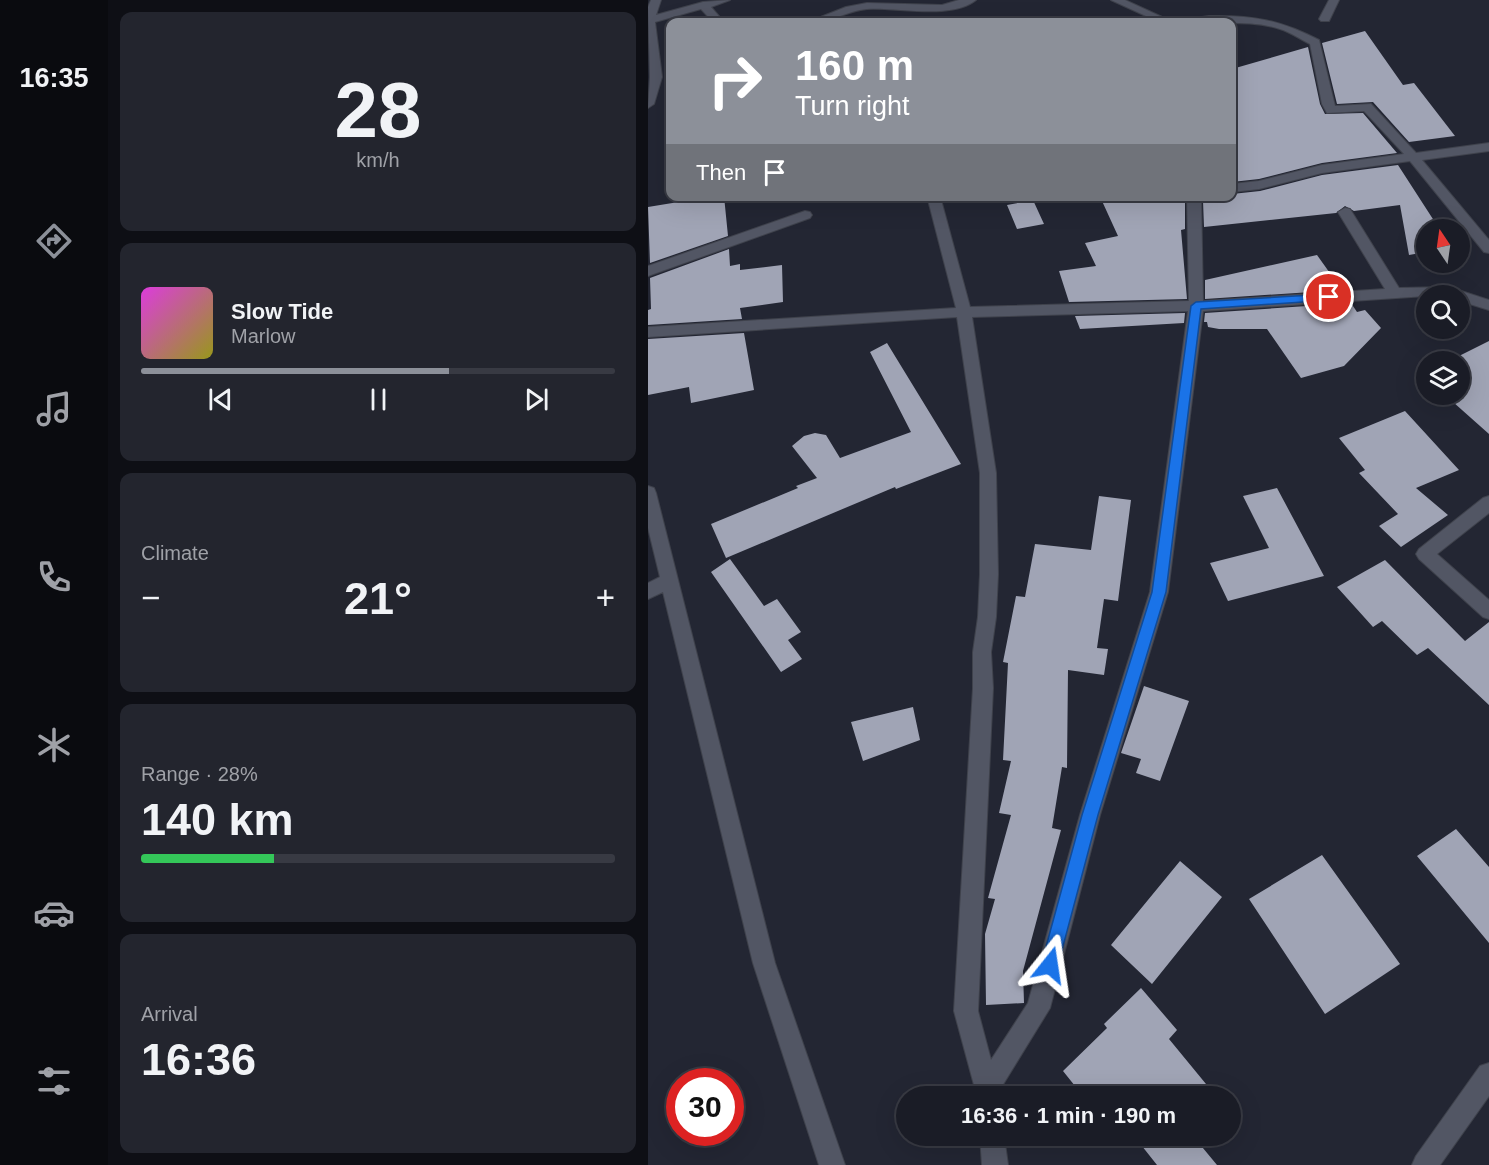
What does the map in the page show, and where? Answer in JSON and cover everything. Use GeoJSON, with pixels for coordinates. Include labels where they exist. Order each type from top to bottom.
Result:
{"type":"FeatureCollection","features":[{"type":"Feature","properties":{"kind":"street"},"geometry":{"type":"LineString","coordinates":[[648,104],[656,77],[649,20],[656,0]]}},
{"type":"Feature","properties":{"kind":"street"},"geometry":{"type":"LineString","coordinates":[[649,20],[725,0]]}},
{"type":"Feature","properties":{"kind":"street"},"geometry":{"type":"LineString","coordinates":[[822,18],[850,4],[942,8],[971,0]]}},
{"type":"Feature","properties":{"kind":"street"},"geometry":{"type":"LineString","coordinates":[[1116,0],[1158,18]]}},
{"type":"Feature","properties":{"kind":"street"},"geometry":{"type":"LineString","coordinates":[[1325,19],[1334,0]]}},
{"type":"Feature","properties":{"kind":"street"},"geometry":{"type":"LineString","coordinates":[[703,5],[715,18]]}},
{"type":"Feature","properties":{"kind":"street"},"geometry":{"type":"LineString","coordinates":[[1236,20],[1284,26],[1315,42],[1331,110],[1367,107],[1412,156],[1489,249]]}},
{"type":"Feature","properties":{"kind":"street"},"geometry":{"type":"LineString","coordinates":[[1236,188],[1259,185],[1322,169],[1489,147]]}},
{"type":"Feature","properties":{"kind":"street"},"geometry":{"type":"LineString","coordinates":[[934,201],[964,312],[988,473],[988,606],[982,652],[983,688],[966,1011],[986,1086]]}},
{"type":"Feature","properties":{"kind":"street"},"geometry":{"type":"LineString","coordinates":[[992,1086],[1038,1008],[1090,815],[1159,592],[1196,306],[1194,201]]}},
{"type":"Feature","properties":{"kind":"street"},"geometry":{"type":"LineString","coordinates":[[1345,212],[1395,293]]}},
{"type":"Feature","properties":{"kind":"street"},"geometry":{"type":"LineString","coordinates":[[648,271],[805,215]]}},
{"type":"Feature","properties":{"kind":"street"},"geometry":{"type":"LineString","coordinates":[[648,332],[964,312],[1196,306],[1416,293]]}},
{"type":"Feature","properties":{"kind":"street"},"geometry":{"type":"LineString","coordinates":[[1470,299],[1489,305]]}},
{"type":"Feature","properties":{"kind":"street"},"geometry":{"type":"LineString","coordinates":[[648,493],[764,963],[832,1165]]}},
{"type":"Feature","properties":{"kind":"street"},"geometry":{"type":"LineString","coordinates":[[1489,503],[1425,554],[1489,611]]}},
{"type":"Feature","properties":{"kind":"street"},"geometry":{"type":"LineString","coordinates":[[648,591],[670,581]]}},
{"type":"Feature","properties":{"kind":"street"},"geometry":{"type":"LineString","coordinates":[[1425,1165],[1489,1075]]}},
{"type":"Feature","properties":{"kind":"street"},"geometry":{"type":"LineString","coordinates":[[993,1146],[995,1165]]}},
{"type":"Feature","properties":{"kind":"building"},"geometry":{"type":"Polygon","coordinates":[[[1365,31],[1403,85],[1414,83],[1455,136],[1409,142],[1373,102],[1337,104],[1322,43],[1365,31]]]}},
{"type":"Feature","properties":{"kind":"building"},"geometry":{"type":"Polygon","coordinates":[[[1308,47],[1320,104],[1325,114],[1363,113],[1397,153],[1322,163],[1259,179],[1236,182],[1236,68],[1308,47]]]}},
{"type":"Feature","properties":{"kind":"building"},"geometry":{"type":"Polygon","coordinates":[[[1398,165],[1433,219],[1416,219],[1416,254],[1409,255],[1400,205],[1354,211],[1345,206],[1336,213],[1204,227],[1203,201],[1236,201],[1236,194],[1260,191],[1322,175],[1398,165]]]}},
{"type":"Feature","properties":{"kind":"building"},"geometry":{"type":"Polygon","coordinates":[[[685,201],[724,201],[728,236],[650,263],[648,207],[685,201]]]}},
{"type":"Feature","properties":{"kind":"building"},"geometry":{"type":"Polygon","coordinates":[[[1033,201],[1044,224],[1017,229],[1007,205],[1033,201]]]}},
{"type":"Feature","properties":{"kind":"building"},"geometry":{"type":"Polygon","coordinates":[[[1102,201],[1178,201],[1185,203],[1185,229],[1181,230],[1187,299],[1069,302],[1059,271],[1096,266],[1085,243],[1118,236],[1102,201]]]}},
{"type":"Feature","properties":{"kind":"building"},"geometry":{"type":"Polygon","coordinates":[[[729,249],[730,266],[740,264],[740,270],[782,265],[783,302],[740,308],[742,319],[648,325],[648,310],[651,309],[650,278],[729,249]]]}},
{"type":"Feature","properties":{"kind":"building"},"geometry":{"type":"Polygon","coordinates":[[[1317,255],[1342,290],[1205,299],[1205,280],[1317,255]]]}},
{"type":"Feature","properties":{"kind":"building"},"geometry":{"type":"Polygon","coordinates":[[[1351,303],[1357,312],[1365,310],[1381,328],[1344,366],[1301,378],[1267,329],[1219,329],[1208,327],[1207,322],[1204,322],[1205,313],[1351,303]]]}},
{"type":"Feature","properties":{"kind":"building"},"geometry":{"type":"Polygon","coordinates":[[[1185,313],[1184,323],[1080,329],[1075,316],[1185,313]]]}},
{"type":"Feature","properties":{"kind":"building"},"geometry":{"type":"Polygon","coordinates":[[[744,333],[754,390],[691,403],[689,387],[648,395],[648,339],[744,333]]]}},
{"type":"Feature","properties":{"kind":"building"},"geometry":{"type":"Polygon","coordinates":[[[1489,341],[1489,434],[1456,405],[1470,405],[1469,351],[1489,341]]]}},
{"type":"Feature","properties":{"kind":"building"},"geometry":{"type":"Polygon","coordinates":[[[887,343],[961,464],[896,489],[895,487],[726,558],[711,524],[817,478],[792,446],[804,436],[815,433],[826,435],[840,458],[911,432],[870,352],[887,343]]]}},
{"type":"Feature","properties":{"kind":"building"},"geometry":{"type":"Polygon","coordinates":[[[1405,411],[1459,470],[1416,488],[1448,515],[1401,547],[1379,526],[1398,514],[1359,473],[1365,470],[1339,438],[1405,411]]]}},
{"type":"Feature","properties":{"kind":"building"},"geometry":{"type":"Polygon","coordinates":[[[1277,488],[1324,576],[1228,601],[1210,563],[1269,548],[1243,496],[1277,488]]]}},
{"type":"Feature","properties":{"kind":"building"},"geometry":{"type":"Polygon","coordinates":[[[1099,496],[1131,500],[1118,601],[1104,599],[1097,648],[1108,649],[1104,675],[1068,670],[1067,768],[1062,767],[1052,828],[1061,830],[1023,971],[1024,1003],[986,1005],[985,934],[995,899],[988,898],[1011,815],[999,813],[1011,761],[1003,760],[1008,663],[1003,662],[1016,596],[1025,597],[1035,544],[1091,550],[1099,496]]]}},
{"type":"Feature","properties":{"kind":"building"},"geometry":{"type":"Polygon","coordinates":[[[730,559],[764,606],[777,599],[801,632],[788,640],[802,659],[781,672],[711,572],[730,559]]]}},
{"type":"Feature","properties":{"kind":"building"},"geometry":{"type":"Polygon","coordinates":[[[1385,560],[1465,641],[1489,622],[1489,705],[1428,648],[1417,655],[1382,621],[1373,627],[1337,587],[1385,560]]]}},
{"type":"Feature","properties":{"kind":"building"},"geometry":{"type":"Polygon","coordinates":[[[1144,686],[1189,701],[1160,781],[1136,773],[1141,759],[1121,753],[1144,686]]]}},
{"type":"Feature","properties":{"kind":"building"},"geometry":{"type":"Polygon","coordinates":[[[913,707],[920,740],[863,761],[851,722],[913,707]]]}},
{"type":"Feature","properties":{"kind":"building"},"geometry":{"type":"Polygon","coordinates":[[[1456,829],[1489,867],[1489,943],[1417,856],[1456,829]]]}},
{"type":"Feature","properties":{"kind":"building"},"geometry":{"type":"Polygon","coordinates":[[[1322,855],[1400,964],[1325,1014],[1249,899],[1322,855]]]}},
{"type":"Feature","properties":{"kind":"building"},"geometry":{"type":"Polygon","coordinates":[[[1180,861],[1222,897],[1152,984],[1111,945],[1180,861]]]}},
{"type":"Feature","properties":{"kind":"building"},"geometry":{"type":"Polygon","coordinates":[[[1141,988],[1177,1030],[1169,1039],[1206,1084],[1204,1086],[1075,1086],[1063,1071],[1107,1028],[1104,1024],[1141,988]]]}},
{"type":"Feature","properties":{"kind":"building"},"geometry":{"type":"Polygon","coordinates":[[[1142,1146],[1201,1146],[1217,1165],[1157,1165],[1142,1146]]]}},
{"type":"Feature","properties":{"kind":"route"},"geometry":{"type":"LineString","coordinates":[[1050,965],[1090,815],[1159,592],[1196,306],[1329,297]]}}]}
